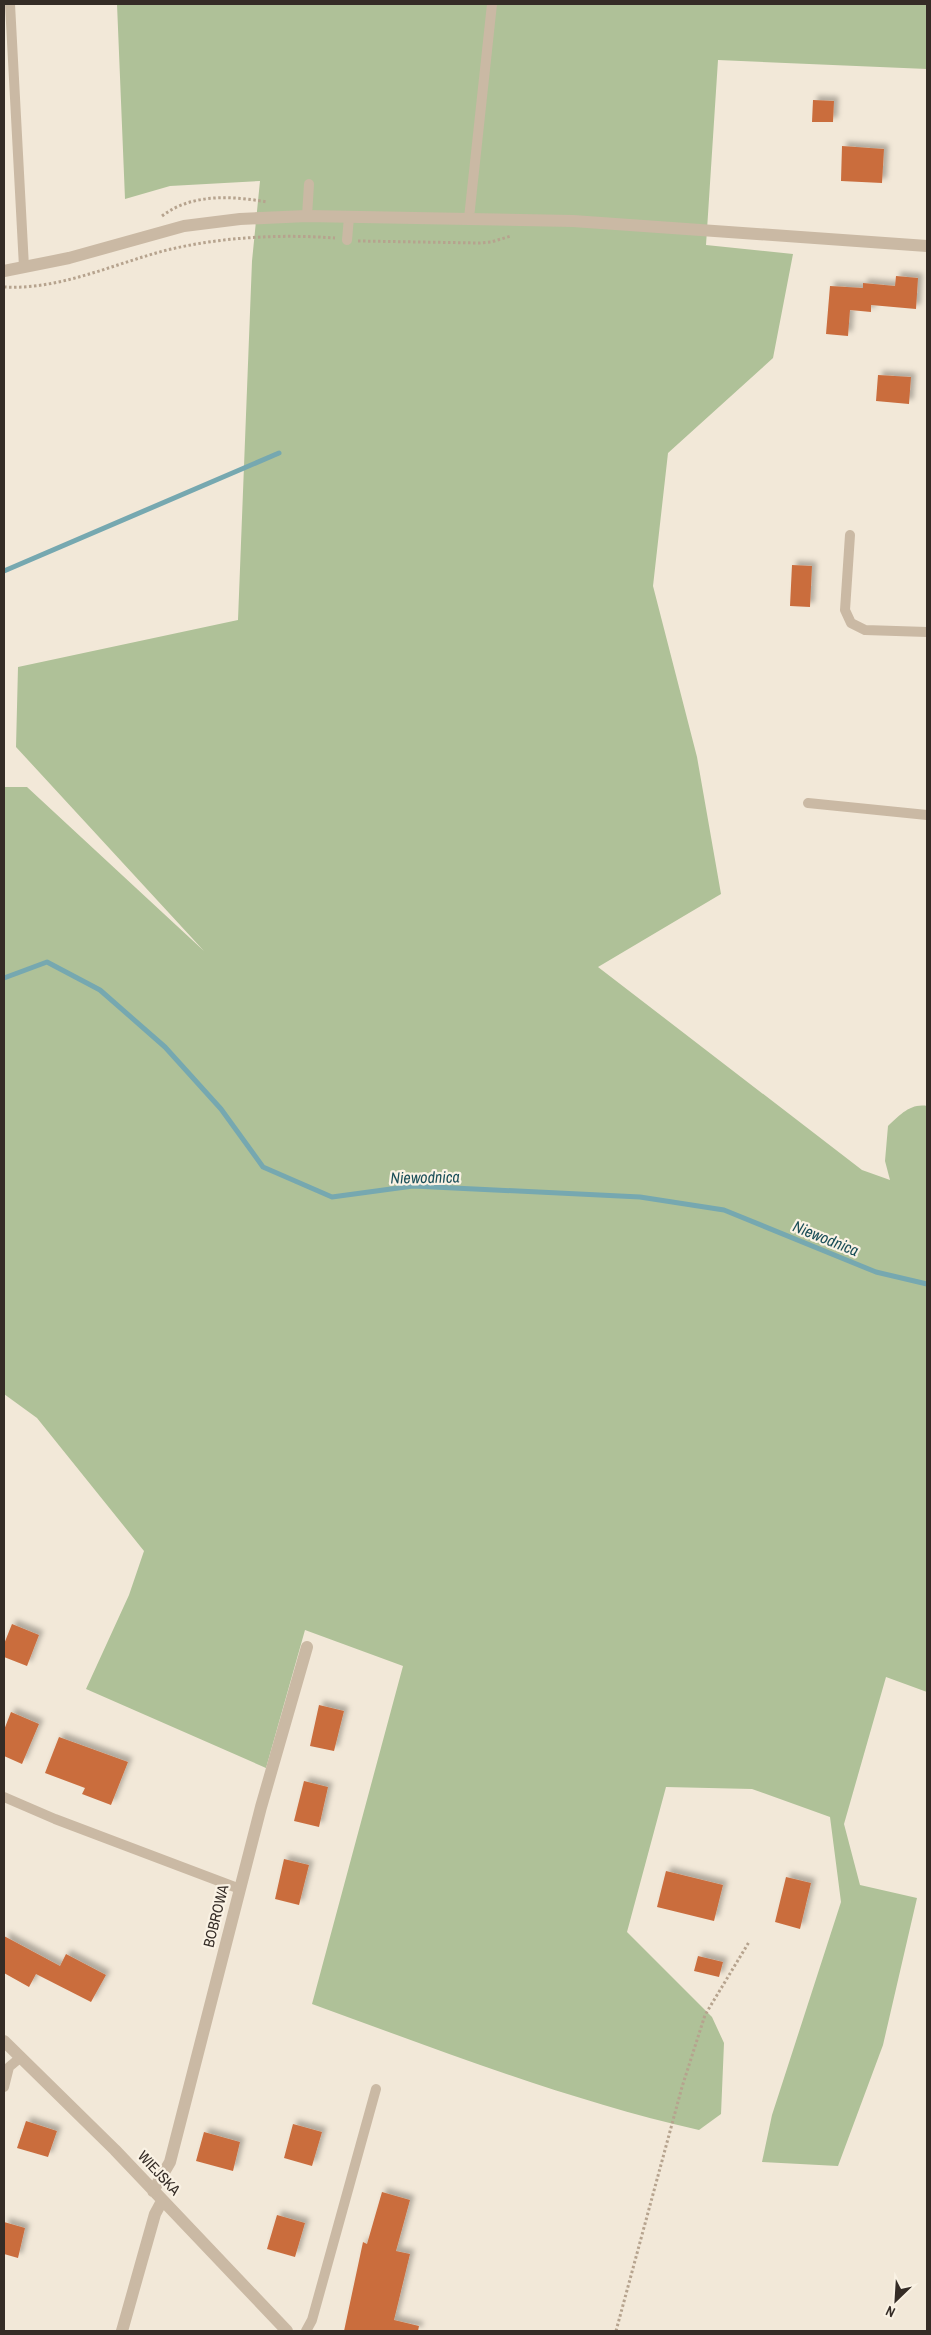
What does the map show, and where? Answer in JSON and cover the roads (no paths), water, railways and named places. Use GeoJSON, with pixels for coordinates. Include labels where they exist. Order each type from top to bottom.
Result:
{"type":"FeatureCollection","features":[{"type":"Feature","properties":{"kind":"street"},"geometry":{"type":"LineString","coordinates":[[4,271],[68,258],[184,226],[240,219],[307,216],[573,220],[927,246]]}},
{"type":"Feature","properties":{"kind":"street","name":"BOBROWA"},"geometry":{"type":"LineString","coordinates":[[153,2191],[170,2162],[240,1889],[307,1647]]}},
{"type":"Feature","properties":{"kind":"street","name":"WIEJSKA"},"geometry":{"type":"LineString","coordinates":[[4,2041],[115,2150],[287,2331]]}},
{"type":"Feature","properties":{"kind":"street"},"geometry":{"type":"LineString","coordinates":[[122,2331],[155,2214],[162,2201]]}},
{"type":"Feature","properties":{"kind":"lane"},"geometry":{"type":"LineString","coordinates":[[10,4],[24,267]]}},
{"type":"Feature","properties":{"kind":"lane"},"geometry":{"type":"LineString","coordinates":[[469,218],[492,4]]}},
{"type":"Feature","properties":{"kind":"lane"},"geometry":{"type":"LineString","coordinates":[[307,216],[309,184]]}},
{"type":"Feature","properties":{"kind":"lane"},"geometry":{"type":"LineString","coordinates":[[347,240],[349,217]]}},
{"type":"Feature","properties":{"kind":"lane"},"geometry":{"type":"LineString","coordinates":[[850,535],[846,610],[851,623],[864,630],[927,632]]}},
{"type":"Feature","properties":{"kind":"lane"},"geometry":{"type":"LineString","coordinates":[[808,803],[927,814]]}},
{"type":"Feature","properties":{"kind":"lane"},"geometry":{"type":"LineString","coordinates":[[4,1797],[55,1819],[240,1889]]}},
{"type":"Feature","properties":{"kind":"lane"},"geometry":{"type":"LineString","coordinates":[[4,2087],[10,2068],[21,2057]]}},
{"type":"Feature","properties":{"kind":"lane"},"geometry":{"type":"LineString","coordinates":[[306,2331],[312,2320],[376,2089]]}},
{"type":"Feature","properties":{"kind":"waterway"},"geometry":{"type":"LineString","coordinates":[[4,571],[279,453]]}},
{"type":"Feature","properties":{"kind":"waterway","name":"Niewodnica"},"geometry":{"type":"LineString","coordinates":[[4,978],[47,962],[100,990],[165,1047],[221,1109],[263,1167],[332,1197],[413,1186],[640,1197],[724,1210],[876,1272],[927,1284]]}}]}
